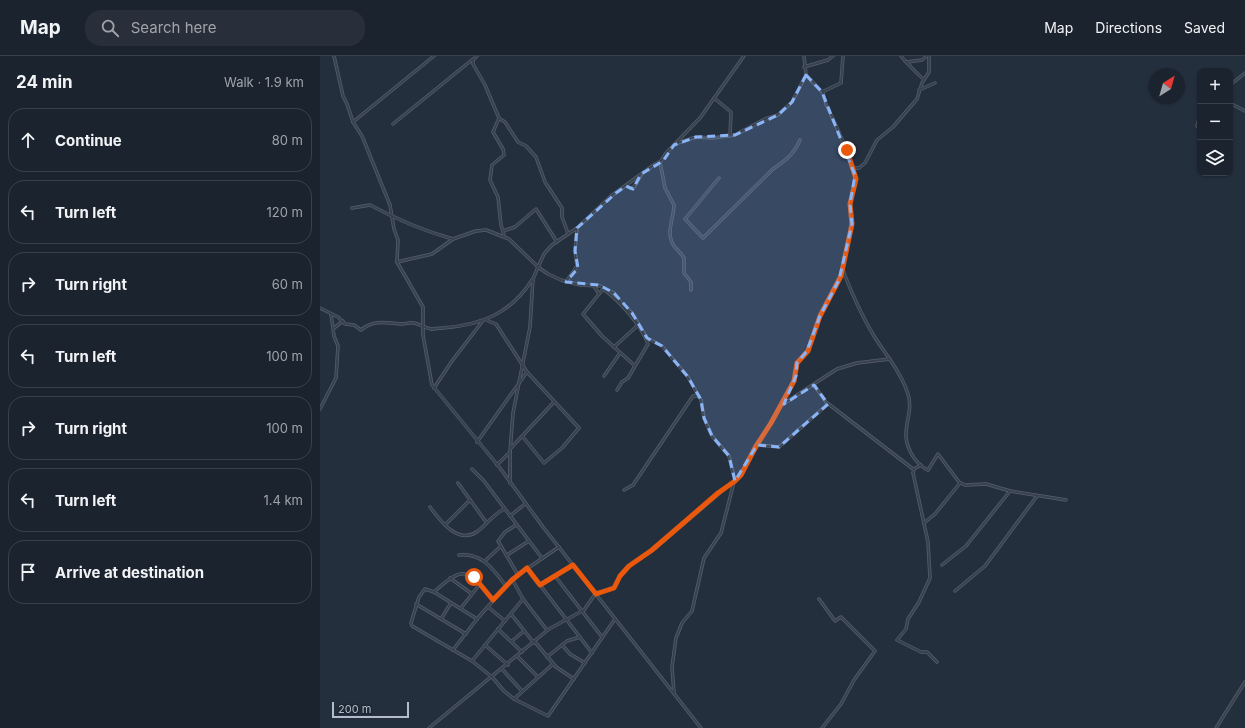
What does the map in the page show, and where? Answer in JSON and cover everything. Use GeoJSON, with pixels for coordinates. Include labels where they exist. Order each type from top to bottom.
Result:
{"type":"FeatureCollection","features":[{"type":"Feature","properties":{"kind":"street"},"geometry":{"type":"LineString","coordinates":[[334,56],[339,86],[353,122],[362,136],[393,216],[394,229],[398,240],[396,262],[402,274],[421,301],[425,314],[423,327],[429,376],[434,388],[497,465],[525,504],[701,728]]}},
{"type":"Feature","properties":{"kind":"street"},"geometry":{"type":"LineString","coordinates":[[353,122],[434,56]]}},
{"type":"Feature","properties":{"kind":"street"},"geometry":{"type":"LineString","coordinates":[[393,124],[477,56]]}},
{"type":"Feature","properties":{"kind":"street"},"geometry":{"type":"LineString","coordinates":[[320,308],[330,313],[346,325],[354,325],[361,330],[368,324],[385,322],[414,323],[431,329],[454,328],[484,320],[516,302],[533,279],[544,254],[557,242],[577,228],[611,196],[655,164],[660,162],[700,118],[744,56]]}},
{"type":"Feature","properties":{"kind":"street"},"geometry":{"type":"LineString","coordinates":[[429,728],[502,670],[548,630],[582,611],[596,594],[614,588],[620,576],[629,566],[652,550],[718,493],[735,482],[746,467],[796,376],[797,363],[808,351],[820,316],[839,280],[852,224],[850,204],[856,179],[847,150],[822,92],[806,75],[804,56]]}},
{"type":"Feature","properties":{"kind":"street"},"geometry":{"type":"LineString","coordinates":[[826,56],[830,59]]}},
{"type":"Feature","properties":{"kind":"street"},"geometry":{"type":"LineString","coordinates":[[804,67],[830,59],[833,56]]}},
{"type":"Feature","properties":{"kind":"street"},"geometry":{"type":"LineString","coordinates":[[822,92],[841,83],[843,56]]}},
{"type":"Feature","properties":{"kind":"street"},"geometry":{"type":"LineString","coordinates":[[901,56],[914,68],[918,77],[924,79]]}},
{"type":"Feature","properties":{"kind":"street"},"geometry":{"type":"LineString","coordinates":[[852,168],[859,168],[865,163],[877,140],[890,130],[917,98],[924,79],[929,72],[928,56]]}},
{"type":"Feature","properties":{"kind":"street"},"geometry":{"type":"LineString","coordinates":[[907,62],[922,60],[928,56]]}},
{"type":"Feature","properties":{"kind":"street"},"geometry":{"type":"LineString","coordinates":[[474,59],[473,65],[485,85],[500,118],[505,122],[518,142],[526,146],[536,157],[545,182],[562,208],[562,217],[568,234]]}},
{"type":"Feature","properties":{"kind":"street"},"geometry":{"type":"LineString","coordinates":[[1233,82],[1245,73]]}},
{"type":"Feature","properties":{"kind":"street"},"geometry":{"type":"LineString","coordinates":[[674,145],[699,136],[712,138],[730,136],[748,129],[765,119],[778,115],[792,102],[806,75]]}},
{"type":"Feature","properties":{"kind":"street"},"geometry":{"type":"LineString","coordinates":[[920,90],[935,83]]}},
{"type":"Feature","properties":{"kind":"street"},"geometry":{"type":"LineString","coordinates":[[714,98],[731,112],[730,136]]}},
{"type":"Feature","properties":{"kind":"street"},"geometry":{"type":"LineString","coordinates":[[1232,104],[1245,111]]}},
{"type":"Feature","properties":{"kind":"street"},"geometry":{"type":"LineString","coordinates":[[500,118],[493,132],[503,149],[504,155],[492,165],[490,178],[498,197],[503,231],[505,235],[520,247],[538,267],[548,274],[566,282],[604,288],[617,296],[623,306],[632,313],[647,338],[662,346],[678,367],[688,377],[702,403],[704,418],[712,436],[729,456],[735,482],[721,534],[704,558],[692,611],[682,623],[676,638],[672,668],[675,695]]}},
{"type":"Feature","properties":{"kind":"street"},"geometry":{"type":"LineString","coordinates":[[719,178],[685,219],[703,238],[773,169],[785,162],[795,150],[800,140]]}},
{"type":"Feature","properties":{"kind":"street"},"geometry":{"type":"LineString","coordinates":[[660,162],[665,188],[674,205],[669,230],[671,240],[673,245],[684,258],[684,272],[691,282],[691,290]]}},
{"type":"Feature","properties":{"kind":"street"},"geometry":{"type":"LineString","coordinates":[[626,186],[630,188],[634,187],[641,174]]}},
{"type":"Feature","properties":{"kind":"street"},"geometry":{"type":"LineString","coordinates":[[352,208],[370,205],[404,222],[453,239]]}},
{"type":"Feature","properties":{"kind":"street"},"geometry":{"type":"LineString","coordinates":[[503,231],[515,227],[536,209],[557,242]]}},
{"type":"Feature","properties":{"kind":"street"},"geometry":{"type":"LineString","coordinates":[[566,282],[577,268],[575,243],[577,228]]}},
{"type":"Feature","properties":{"kind":"street"},"geometry":{"type":"LineString","coordinates":[[396,262],[432,254],[453,239],[479,230],[505,235]]}},
{"type":"Feature","properties":{"kind":"street"},"geometry":{"type":"LineString","coordinates":[[842,269],[868,325],[897,369],[909,397],[909,411],[906,423],[907,445],[921,465],[928,470],[938,454],[960,483]]}},
{"type":"Feature","properties":{"kind":"street"},"geometry":{"type":"LineString","coordinates":[[510,484],[510,450],[513,413],[531,316],[533,279]]}},
{"type":"Feature","properties":{"kind":"street"},"geometry":{"type":"LineString","coordinates":[[594,286],[599,294]]}},
{"type":"Feature","properties":{"kind":"street"},"geometry":{"type":"LineString","coordinates":[[604,288],[583,314],[614,347],[634,365]]}},
{"type":"Feature","properties":{"kind":"street"},"geometry":{"type":"LineString","coordinates":[[604,288],[617,300],[637,326],[648,344],[634,365],[628,378],[622,382],[617,390]]}},
{"type":"Feature","properties":{"kind":"street"},"geometry":{"type":"LineString","coordinates":[[320,409],[336,378],[338,346],[334,336],[334,328],[330,313]]}},
{"type":"Feature","properties":{"kind":"street"},"geometry":{"type":"LineString","coordinates":[[484,320],[493,321],[496,324],[527,372],[554,402],[578,425],[579,428],[573,436],[544,463],[523,437]]}},
{"type":"Feature","properties":{"kind":"street"},"geometry":{"type":"LineString","coordinates":[[434,388],[452,361],[484,320]]}},
{"type":"Feature","properties":{"kind":"street"},"geometry":{"type":"LineString","coordinates":[[334,328],[343,322]]}},
{"type":"Feature","properties":{"kind":"street"},"geometry":{"type":"LineString","coordinates":[[614,347],[637,326]]}},
{"type":"Feature","properties":{"kind":"street"},"geometry":{"type":"LineString","coordinates":[[604,376],[620,353]]}},
{"type":"Feature","properties":{"kind":"street"},"geometry":{"type":"LineString","coordinates":[[780,406],[837,369],[857,363],[890,359]]}},
{"type":"Feature","properties":{"kind":"street"},"geometry":{"type":"LineString","coordinates":[[477,442],[527,372]]}},
{"type":"Feature","properties":{"kind":"street"},"geometry":{"type":"LineString","coordinates":[[814,385],[828,404],[913,469],[928,542],[930,578],[919,602],[908,619],[906,629],[897,640],[921,652],[927,652],[937,662]]}},
{"type":"Feature","properties":{"kind":"street"},"geometry":{"type":"LineString","coordinates":[[624,490],[633,485],[692,396],[699,396]]}},
{"type":"Feature","properties":{"kind":"street"},"geometry":{"type":"LineString","coordinates":[[497,465],[554,402]]}},
{"type":"Feature","properties":{"kind":"street"},"geometry":{"type":"LineString","coordinates":[[757,445],[779,447],[828,404]]}},
{"type":"Feature","properties":{"kind":"street"},"geometry":{"type":"LineString","coordinates":[[913,469],[921,465]]}},
{"type":"Feature","properties":{"kind":"street"},"geometry":{"type":"LineString","coordinates":[[472,469],[484,481],[542,558]]}},
{"type":"Feature","properties":{"kind":"street"},"geometry":{"type":"LineString","coordinates":[[960,483],[989,484],[1010,491],[1066,500]]}},
{"type":"Feature","properties":{"kind":"street"},"geometry":{"type":"LineString","coordinates":[[924,523],[935,514],[960,483]]}},
{"type":"Feature","properties":{"kind":"street"},"geometry":{"type":"LineString","coordinates":[[458,484],[486,522]]}},
{"type":"Feature","properties":{"kind":"street"},"geometry":{"type":"LineString","coordinates":[[942,565],[966,546],[1010,491]]}},
{"type":"Feature","properties":{"kind":"street"},"geometry":{"type":"LineString","coordinates":[[955,591],[985,566],[1037,496]]}},
{"type":"Feature","properties":{"kind":"street"},"geometry":{"type":"LineString","coordinates":[[445,525],[470,500]]}},
{"type":"Feature","properties":{"kind":"street"},"geometry":{"type":"LineString","coordinates":[[510,516],[525,504]]}},
{"type":"Feature","properties":{"kind":"street"},"geometry":{"type":"LineString","coordinates":[[430,507],[453,532],[467,534],[477,532],[486,522],[504,509]]}},
{"type":"Feature","properties":{"kind":"street"},"geometry":{"type":"LineString","coordinates":[[516,524],[498,539],[498,541],[518,575]]}},
{"type":"Feature","properties":{"kind":"street"},"geometry":{"type":"LineString","coordinates":[[507,555],[529,541]]}},
{"type":"Feature","properties":{"kind":"street"},"geometry":{"type":"LineString","coordinates":[[486,561],[501,546]]}},
{"type":"Feature","properties":{"kind":"street"},"geometry":{"type":"LineString","coordinates":[[453,650],[493,600],[512,580],[527,568],[559,547]]}},
{"type":"Feature","properties":{"kind":"street"},"geometry":{"type":"LineString","coordinates":[[459,555],[472,555],[486,561],[506,586]]}},
{"type":"Feature","properties":{"kind":"street"},"geometry":{"type":"LineString","coordinates":[[540,585],[573,565]]}},
{"type":"Feature","properties":{"kind":"street"},"geometry":{"type":"LineString","coordinates":[[527,568],[592,653]]}},
{"type":"Feature","properties":{"kind":"street"},"geometry":{"type":"LineString","coordinates":[[434,592],[456,574],[468,574],[474,577],[493,600]]}},
{"type":"Feature","properties":{"kind":"street"},"geometry":{"type":"LineString","coordinates":[[555,576],[602,637]]}},
{"type":"Feature","properties":{"kind":"street"},"geometry":{"type":"LineString","coordinates":[[450,578],[472,594]]}},
{"type":"Feature","properties":{"kind":"street"},"geometry":{"type":"LineString","coordinates":[[512,580],[523,599],[548,630]]}},
{"type":"Feature","properties":{"kind":"street"},"geometry":{"type":"LineString","coordinates":[[460,608],[480,584]]}},
{"type":"Feature","properties":{"kind":"street"},"geometry":{"type":"LineString","coordinates":[[477,619],[428,589],[423,590],[416,604],[411,621],[412,626],[472,661],[492,677],[514,699],[548,716],[615,619]]}},
{"type":"Feature","properties":{"kind":"street"},"geometry":{"type":"LineString","coordinates":[[472,661],[523,599]]}},
{"type":"Feature","properties":{"kind":"street"},"geometry":{"type":"LineString","coordinates":[[818,599],[835,622],[842,617],[875,651],[854,680],[841,704],[822,728]]}},
{"type":"Feature","properties":{"kind":"street"},"geometry":{"type":"LineString","coordinates":[[441,619],[451,603]]}},
{"type":"Feature","properties":{"kind":"street"},"geometry":{"type":"LineString","coordinates":[[416,604],[466,634]]}},
{"type":"Feature","properties":{"kind":"street"},"geometry":{"type":"LineString","coordinates":[[488,607],[505,621]]}},
{"type":"Feature","properties":{"kind":"street"},"geometry":{"type":"LineString","coordinates":[[511,614],[553,664],[574,679]]}},
{"type":"Feature","properties":{"kind":"street"},"geometry":{"type":"LineString","coordinates":[[498,629],[522,652]]}},
{"type":"Feature","properties":{"kind":"street"},"geometry":{"type":"LineString","coordinates":[[512,641],[524,631]]}},
{"type":"Feature","properties":{"kind":"street"},"geometry":{"type":"LineString","coordinates":[[547,657],[567,641],[580,637]]}},
{"type":"Feature","properties":{"kind":"street"},"geometry":{"type":"LineString","coordinates":[[485,645],[508,665]]}},
{"type":"Feature","properties":{"kind":"street"},"geometry":{"type":"LineString","coordinates":[[562,645],[570,654],[585,663]]}},
{"type":"Feature","properties":{"kind":"street"},"geometry":{"type":"LineString","coordinates":[[518,656],[538,677]]}},
{"type":"Feature","properties":{"kind":"street"},"geometry":{"type":"LineString","coordinates":[[514,699],[553,664]]}},
{"type":"Feature","properties":{"kind":"street"},"geometry":{"type":"LineString","coordinates":[[502,670],[522,691]]}},
{"type":"Feature","properties":{"kind":"street"},"geometry":{"type":"LineString","coordinates":[[1216,728],[1245,682]]}},
{"type":"Feature","properties":{"kind":"highlighted area"},"geometry":{"type":"Polygon","coordinates":[[[806,75],[822,92],[855,175],[850,204],[852,224],[839,280],[820,316],[807,351],[797,363],[796,376],[784,404],[814,385],[828,404],[779,447],[757,445],[735,481],[729,456],[712,436],[704,418],[701,400],[688,377],[662,346],[647,338],[632,313],[614,293],[599,285],[566,282],[578,268],[575,251],[577,228],[626,186],[633,189],[641,174],[663,161],[674,145],[696,137],[735,135],[778,115],[792,102],[806,75]]]}},
{"type":"Feature","properties":{"kind":"route"},"geometry":{"type":"LineString","coordinates":[[474,577],[493,600],[512,580],[527,568],[540,585],[573,565],[596,594],[602,591],[611,590],[629,566],[652,550],[741,475],[794,381],[797,363],[808,351],[820,316],[841,276],[853,220],[850,202],[856,179],[850,164],[847,150]]}}]}
